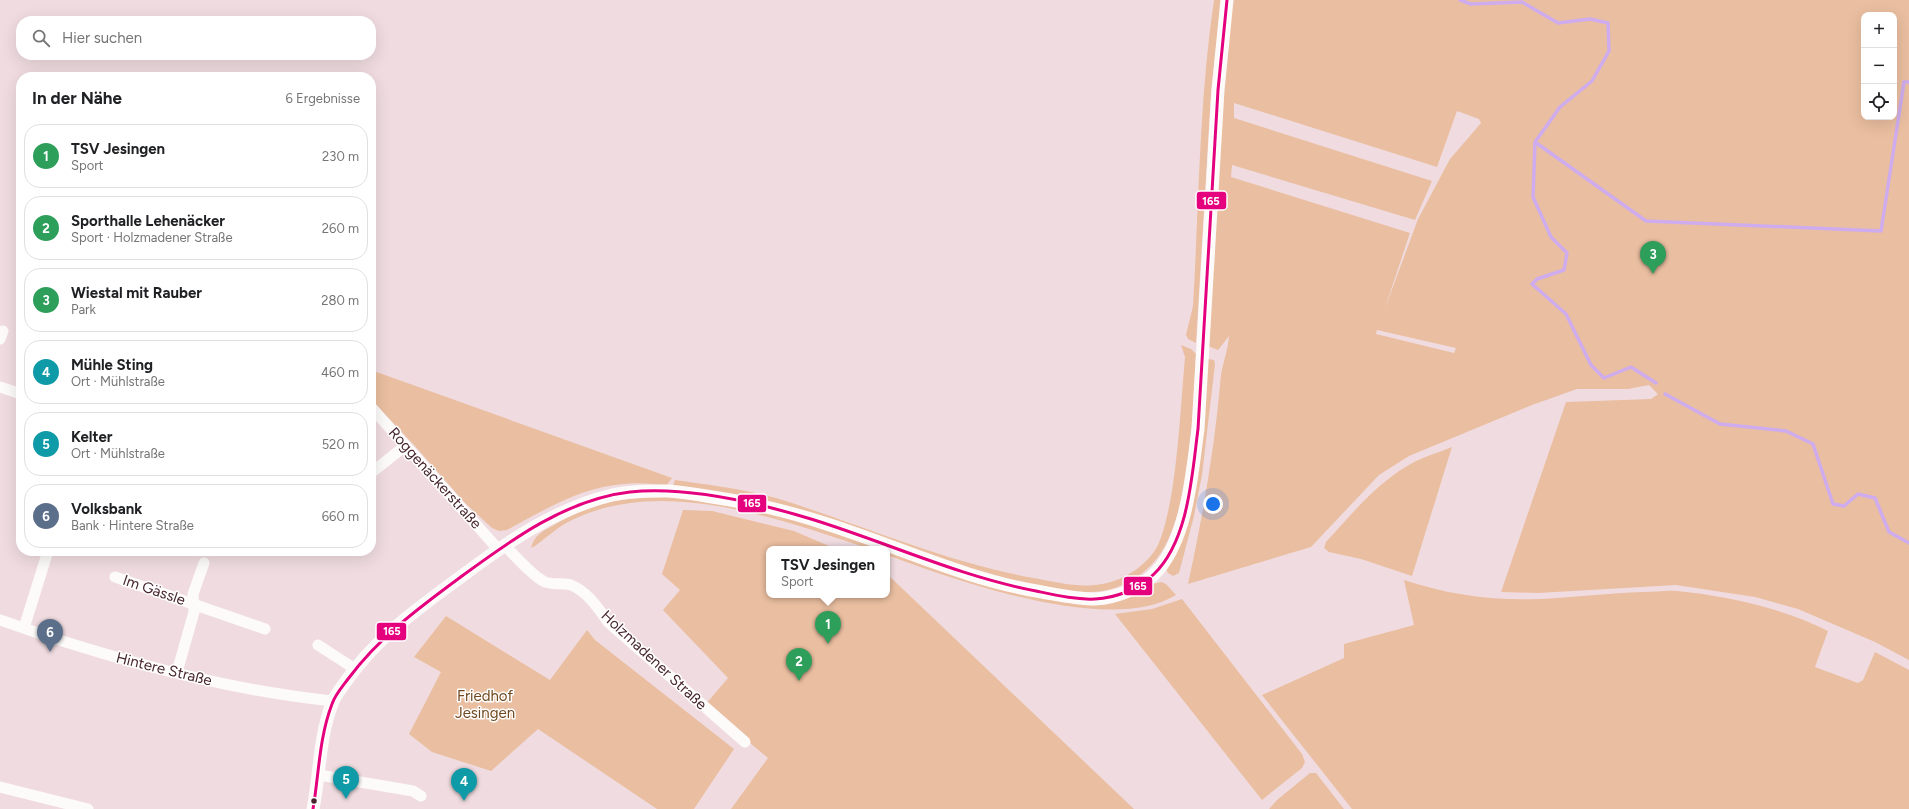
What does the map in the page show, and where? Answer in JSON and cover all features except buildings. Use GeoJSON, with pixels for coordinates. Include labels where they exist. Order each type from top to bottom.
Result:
{"type":"FeatureCollection","features":[{"type":"Feature","properties":{"kind":"street"},"geometry":{"type":"LineString","coordinates":[[890,547],[977,578],[1025,590],[1060,596],[1096,598],[1113,596],[1147,580],[1159,569],[1178,533],[1184,512],[1198,429],[1218,90],[1227,0]]}},
{"type":"Feature","properties":{"kind":"street"},"geometry":{"type":"LineString","coordinates":[[0,387],[16,392]]}},
{"type":"Feature","properties":{"kind":"street","name":"Roggenäckerstraße"},"geometry":{"type":"LineString","coordinates":[[376,413],[405,446],[501,547]]}},
{"type":"Feature","properties":{"kind":"street"},"geometry":{"type":"LineString","coordinates":[[376,469],[405,446]]}},
{"type":"Feature","properties":{"kind":"street"},"geometry":{"type":"LineString","coordinates":[[313,809],[325,731],[332,701],[355,669],[386,634],[416,610],[501,547],[545,521],[584,504],[614,495],[669,491],[735,501],[813,520],[887,546]]}},
{"type":"Feature","properties":{"kind":"street","name":"Holzmadener Straße"},"geometry":{"type":"LineString","coordinates":[[501,547],[541,580],[555,585],[570,585],[590,598],[608,622],[745,742]]}},
{"type":"Feature","properties":{"kind":"street"},"geometry":{"type":"LineString","coordinates":[[24,628],[46,556]]}},
{"type":"Feature","properties":{"kind":"street","name":"Im Gässle"},"geometry":{"type":"LineString","coordinates":[[177,672],[194,612],[193,594],[204,563]]}},
{"type":"Feature","properties":{"kind":"street","name":"Im Gässle"},"geometry":{"type":"LineString","coordinates":[[115,577],[265,629]]}},
{"type":"Feature","properties":{"kind":"street","name":"Hintere Straße"},"geometry":{"type":"LineString","coordinates":[[1,622],[99,652],[254,691],[332,701]]}},
{"type":"Feature","properties":{"kind":"street"},"geometry":{"type":"LineString","coordinates":[[318,645],[355,669]]}},
{"type":"Feature","properties":{"kind":"street"},"geometry":{"type":"LineString","coordinates":[[319,775],[413,791],[421,796]]}},
{"type":"Feature","properties":{"kind":"street"},"geometry":{"type":"LineString","coordinates":[[0,787],[88,809]]}},
{"type":"Feature","properties":{"kind":"green space"},"geometry":{"type":"Polygon","coordinates":[[[1214,0],[1221,0],[1211,94],[1196,343],[1188,339],[1186,335],[1193,306],[1202,114],[1214,0]]]}},
{"type":"Feature","properties":{"kind":"green space"},"geometry":{"type":"Polygon","coordinates":[[[1233,0],[1909,0],[1909,660],[1875,642],[1798,609],[1755,597],[1676,585],[1538,593],[1501,592],[1566,402],[1651,399],[1658,394],[1649,385],[1628,389],[1577,389],[1532,405],[1409,456],[1379,475],[1311,547],[1188,584],[1208,480],[1221,375],[1229,336],[1218,350],[1208,346],[1225,60],[1233,0]],[[1234,103],[1234,118],[1432,181],[1415,220],[1232,165],[1231,177],[1410,233],[1384,311],[1418,219],[1450,159],[1481,123],[1479,119],[1457,111],[1437,167],[1234,103]],[[1377,330],[1376,334],[1454,353],[1456,348],[1377,330]]]}},
{"type":"Feature","properties":{"kind":"green space"},"geometry":{"type":"Polygon","coordinates":[[[1181,345],[1191,349],[1196,354],[1188,463],[1183,493],[1175,521],[1166,545],[1146,570],[1131,581],[1105,591],[1066,591],[1026,584],[673,486],[675,480],[752,492],[776,498],[939,554],[1005,572],[1070,584],[1094,585],[1110,582],[1126,576],[1148,559],[1158,545],[1163,532],[1172,491],[1185,357],[1181,345]]]}},
{"type":"Feature","properties":{"kind":"green space"},"geometry":{"type":"Polygon","coordinates":[[[1209,359],[1214,360],[1215,364],[1202,475],[1194,516],[1179,573],[1173,576],[1168,573],[1166,569],[1172,560],[1207,361],[1209,359]]]}},
{"type":"Feature","properties":{"kind":"green space"},"geometry":{"type":"Polygon","coordinates":[[[376,372],[672,478],[667,485],[629,483],[593,490],[563,501],[507,530],[499,531],[492,528],[465,503],[415,446],[376,405],[376,372]]]}},
{"type":"Feature","properties":{"kind":"green space"},"geometry":{"type":"Polygon","coordinates":[[[1452,447],[1412,576],[1361,559],[1329,552],[1324,548],[1326,542],[1345,521],[1384,482],[1412,463],[1452,447]]]}},
{"type":"Feature","properties":{"kind":"green space"},"geometry":{"type":"Polygon","coordinates":[[[669,496],[774,514],[875,546],[861,546],[761,515],[722,507],[683,502],[645,501],[608,507],[567,522],[531,548],[534,540],[543,531],[569,517],[610,502],[669,496]]]}},
{"type":"Feature","properties":{"kind":"green space"},"geometry":{"type":"Polygon","coordinates":[[[683,510],[712,511],[794,531],[829,546],[766,546],[766,598],[890,598],[890,577],[1134,809],[731,809],[768,758],[705,705],[728,678],[663,610],[680,590],[662,574],[683,510]]]}},
{"type":"Feature","properties":{"kind":"green space"},"geometry":{"type":"Polygon","coordinates":[[[890,551],[1073,602],[1161,582],[1166,584],[1176,595],[1147,606],[1112,610],[1073,607],[1032,600],[951,578],[890,556],[890,551]]]}},
{"type":"Feature","properties":{"kind":"green space"},"geometry":{"type":"Polygon","coordinates":[[[1404,580],[1438,590],[1489,598],[1541,599],[1618,593],[1677,591],[1716,596],[1754,604],[1792,616],[1828,631],[1815,667],[1858,683],[1863,680],[1875,652],[1909,670],[1909,809],[1352,809],[1262,695],[1344,658],[1344,644],[1414,625],[1404,580]]]}},
{"type":"Feature","properties":{"kind":"green space"},"geometry":{"type":"Polygon","coordinates":[[[1182,599],[1302,754],[1305,762],[1302,768],[1262,800],[1115,614],[1152,609],[1182,599]]]}},
{"type":"Feature","properties":{"kind":"green space","name":"Friedhof Jesingen"},"geometry":{"type":"Polygon","coordinates":[[[446,616],[550,680],[587,630],[595,640],[734,749],[694,809],[657,809],[538,729],[491,771],[432,752],[409,734],[441,672],[414,657],[446,616]]]}},
{"type":"Feature","properties":{"kind":"green space"},"geometry":{"type":"Polygon","coordinates":[[[1310,773],[1316,773],[1344,809],[1269,809],[1277,800],[1310,773]]]}},
{"type":"Feature","properties":{"kind":"waterway"},"geometry":{"type":"LineString","coordinates":[[1460,0],[1471,4],[1522,2],[1558,23],[1590,19],[1608,23],[1609,51],[1592,81],[1560,107],[1535,142],[1533,197],[1551,237],[1567,253],[1564,270],[1537,279],[1532,284],[1566,314],[1591,365],[1604,378],[1631,367],[1656,383]]}},
{"type":"Feature","properties":{"kind":"waterway"},"geometry":{"type":"LineString","coordinates":[[1535,142],[1646,221],[1881,231],[1904,82],[1909,82]]}},
{"type":"Feature","properties":{"kind":"waterway"},"geometry":{"type":"LineString","coordinates":[[1665,394],[1720,424],[1786,431],[1813,444],[1833,504],[1844,506],[1858,494],[1875,498],[1889,532],[1909,543]]}},
{"type":"Feature","properties":{"kind":"transit line","name":"165"},"geometry":{"type":"LineString","coordinates":[[890,546],[978,577],[1043,593],[1080,599],[1111,597],[1127,592],[1148,579],[1166,560],[1182,525],[1194,466],[1198,429],[1218,90],[1227,0]]}},
{"type":"Feature","properties":{"kind":"transit line","name":"165"},"geometry":{"type":"LineString","coordinates":[[313,809],[324,730],[332,704],[341,688],[360,664],[401,623],[431,599],[520,535],[562,512],[607,496],[630,492],[675,491],[698,493],[744,501],[811,519],[889,546]]}},
{"type":"Feature","properties":{"kind":"place","name":"Wiestal mit Rauber"},"geometry":{"type":"Point","coordinates":[1653,274]}},
{"type":"Feature","properties":{"kind":"place","name":"TSV Jesingen"},"geometry":{"type":"Point","coordinates":[828,644]}},
{"type":"Feature","properties":{"kind":"place","name":"Volksbank"},"geometry":{"type":"Point","coordinates":[50,652]}},
{"type":"Feature","properties":{"kind":"place","name":"Sporthalle Lehenäcker"},"geometry":{"type":"Point","coordinates":[799,681]}},
{"type":"Feature","properties":{"kind":"place","name":"Kelter"},"geometry":{"type":"Point","coordinates":[346,799]}},
{"type":"Feature","properties":{"kind":"place","name":"Mühle Sting"},"geometry":{"type":"Point","coordinates":[464,801]}}]}
